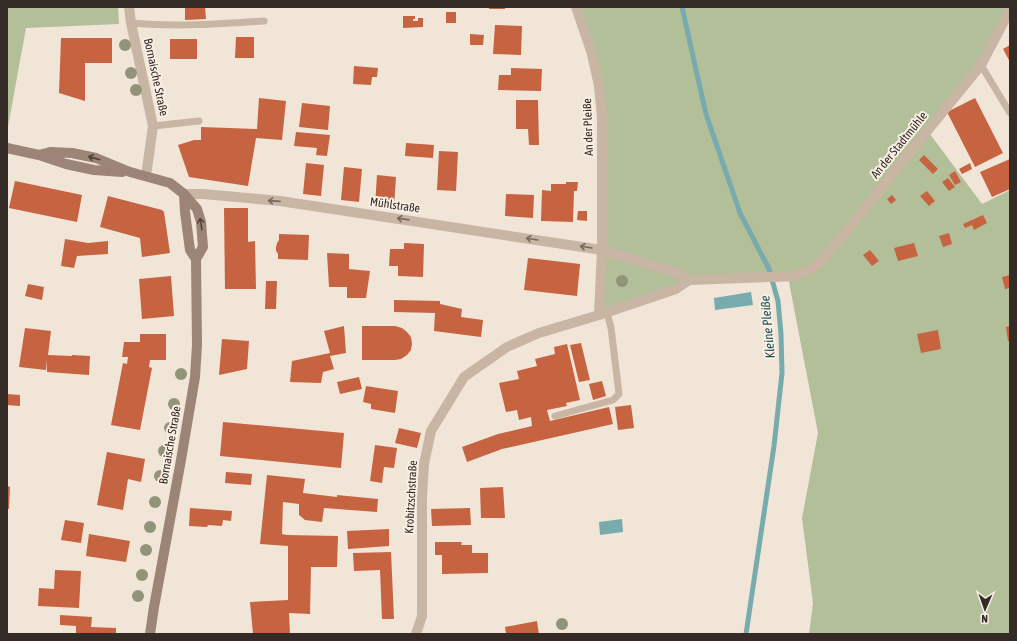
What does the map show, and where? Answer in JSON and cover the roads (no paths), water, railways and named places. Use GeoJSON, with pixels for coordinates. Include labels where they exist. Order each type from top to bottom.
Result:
{"type":"FeatureCollection","features":[{"type":"Feature","properties":{"kind":"main road"},"geometry":{"type":"LineString","coordinates":[[7,148],[94,170],[130,172],[146,176],[170,183],[184,194]]}},
{"type":"Feature","properties":{"kind":"main road","name":"Bornaische Straße"},"geometry":{"type":"LineString","coordinates":[[184,194],[190,250],[196,259]]}},
{"type":"Feature","properties":{"kind":"main road","name":"Bornaische Straße"},"geometry":{"type":"LineString","coordinates":[[150,634],[195,377],[197,345],[196,259],[203,247],[202,222],[197,209],[184,194]]}},
{"type":"Feature","properties":{"kind":"street","name":"Bornaische Straße"},"geometry":{"type":"LineString","coordinates":[[129,7],[131,23],[153,126],[146,176]]}},
{"type":"Feature","properties":{"kind":"street","name":"An der Pleiße"},"geometry":{"type":"LineString","coordinates":[[576,7],[592,54],[599,86],[602,117],[602,250]]}},
{"type":"Feature","properties":{"kind":"street","name":"An der Stadtmühle"},"geometry":{"type":"LineString","coordinates":[[689,280],[795,276],[811,269],[822,260],[981,65],[1010,10]]}},
{"type":"Feature","properties":{"kind":"street","name":"Mühlstraße"},"geometry":{"type":"LineString","coordinates":[[184,194],[203,194],[280,201],[602,250],[678,273],[689,280]]}},
{"type":"Feature","properties":{"kind":"street"},"geometry":{"type":"LineString","coordinates":[[602,250],[603,314]]}},
{"type":"Feature","properties":{"kind":"street","name":"Krobitzschstraße"},"geometry":{"type":"LineString","coordinates":[[416,634],[422,616],[422,496],[424,464],[432,431],[464,377],[507,347],[539,333],[603,314],[676,289],[689,280]]}},
{"type":"Feature","properties":{"kind":"lane"},"geometry":{"type":"LineString","coordinates":[[131,23],[150,25],[264,21]]}},
{"type":"Feature","properties":{"kind":"lane"},"geometry":{"type":"LineString","coordinates":[[981,65],[1010,113]]}},
{"type":"Feature","properties":{"kind":"lane"},"geometry":{"type":"LineString","coordinates":[[153,126],[199,121]]}},
{"type":"Feature","properties":{"kind":"lane"},"geometry":{"type":"LineString","coordinates":[[555,416],[613,400],[619,394],[611,328],[603,314]]}},
{"type":"Feature","properties":{"kind":"water"},"geometry":{"type":"Polygon","coordinates":[[[751,292],[753,305],[715,310],[714,298],[751,292]]]}},
{"type":"Feature","properties":{"kind":"water"},"geometry":{"type":"Polygon","coordinates":[[[622,519],[623,532],[600,535],[599,522],[622,519]]]}},
{"type":"Feature","properties":{"kind":"waterway","name":"Kleine Pleiße"},"geometry":{"type":"LineString","coordinates":[[682,7],[706,114],[740,213],[769,269],[778,301],[782,373],[774,446],[746,634]]}}]}
